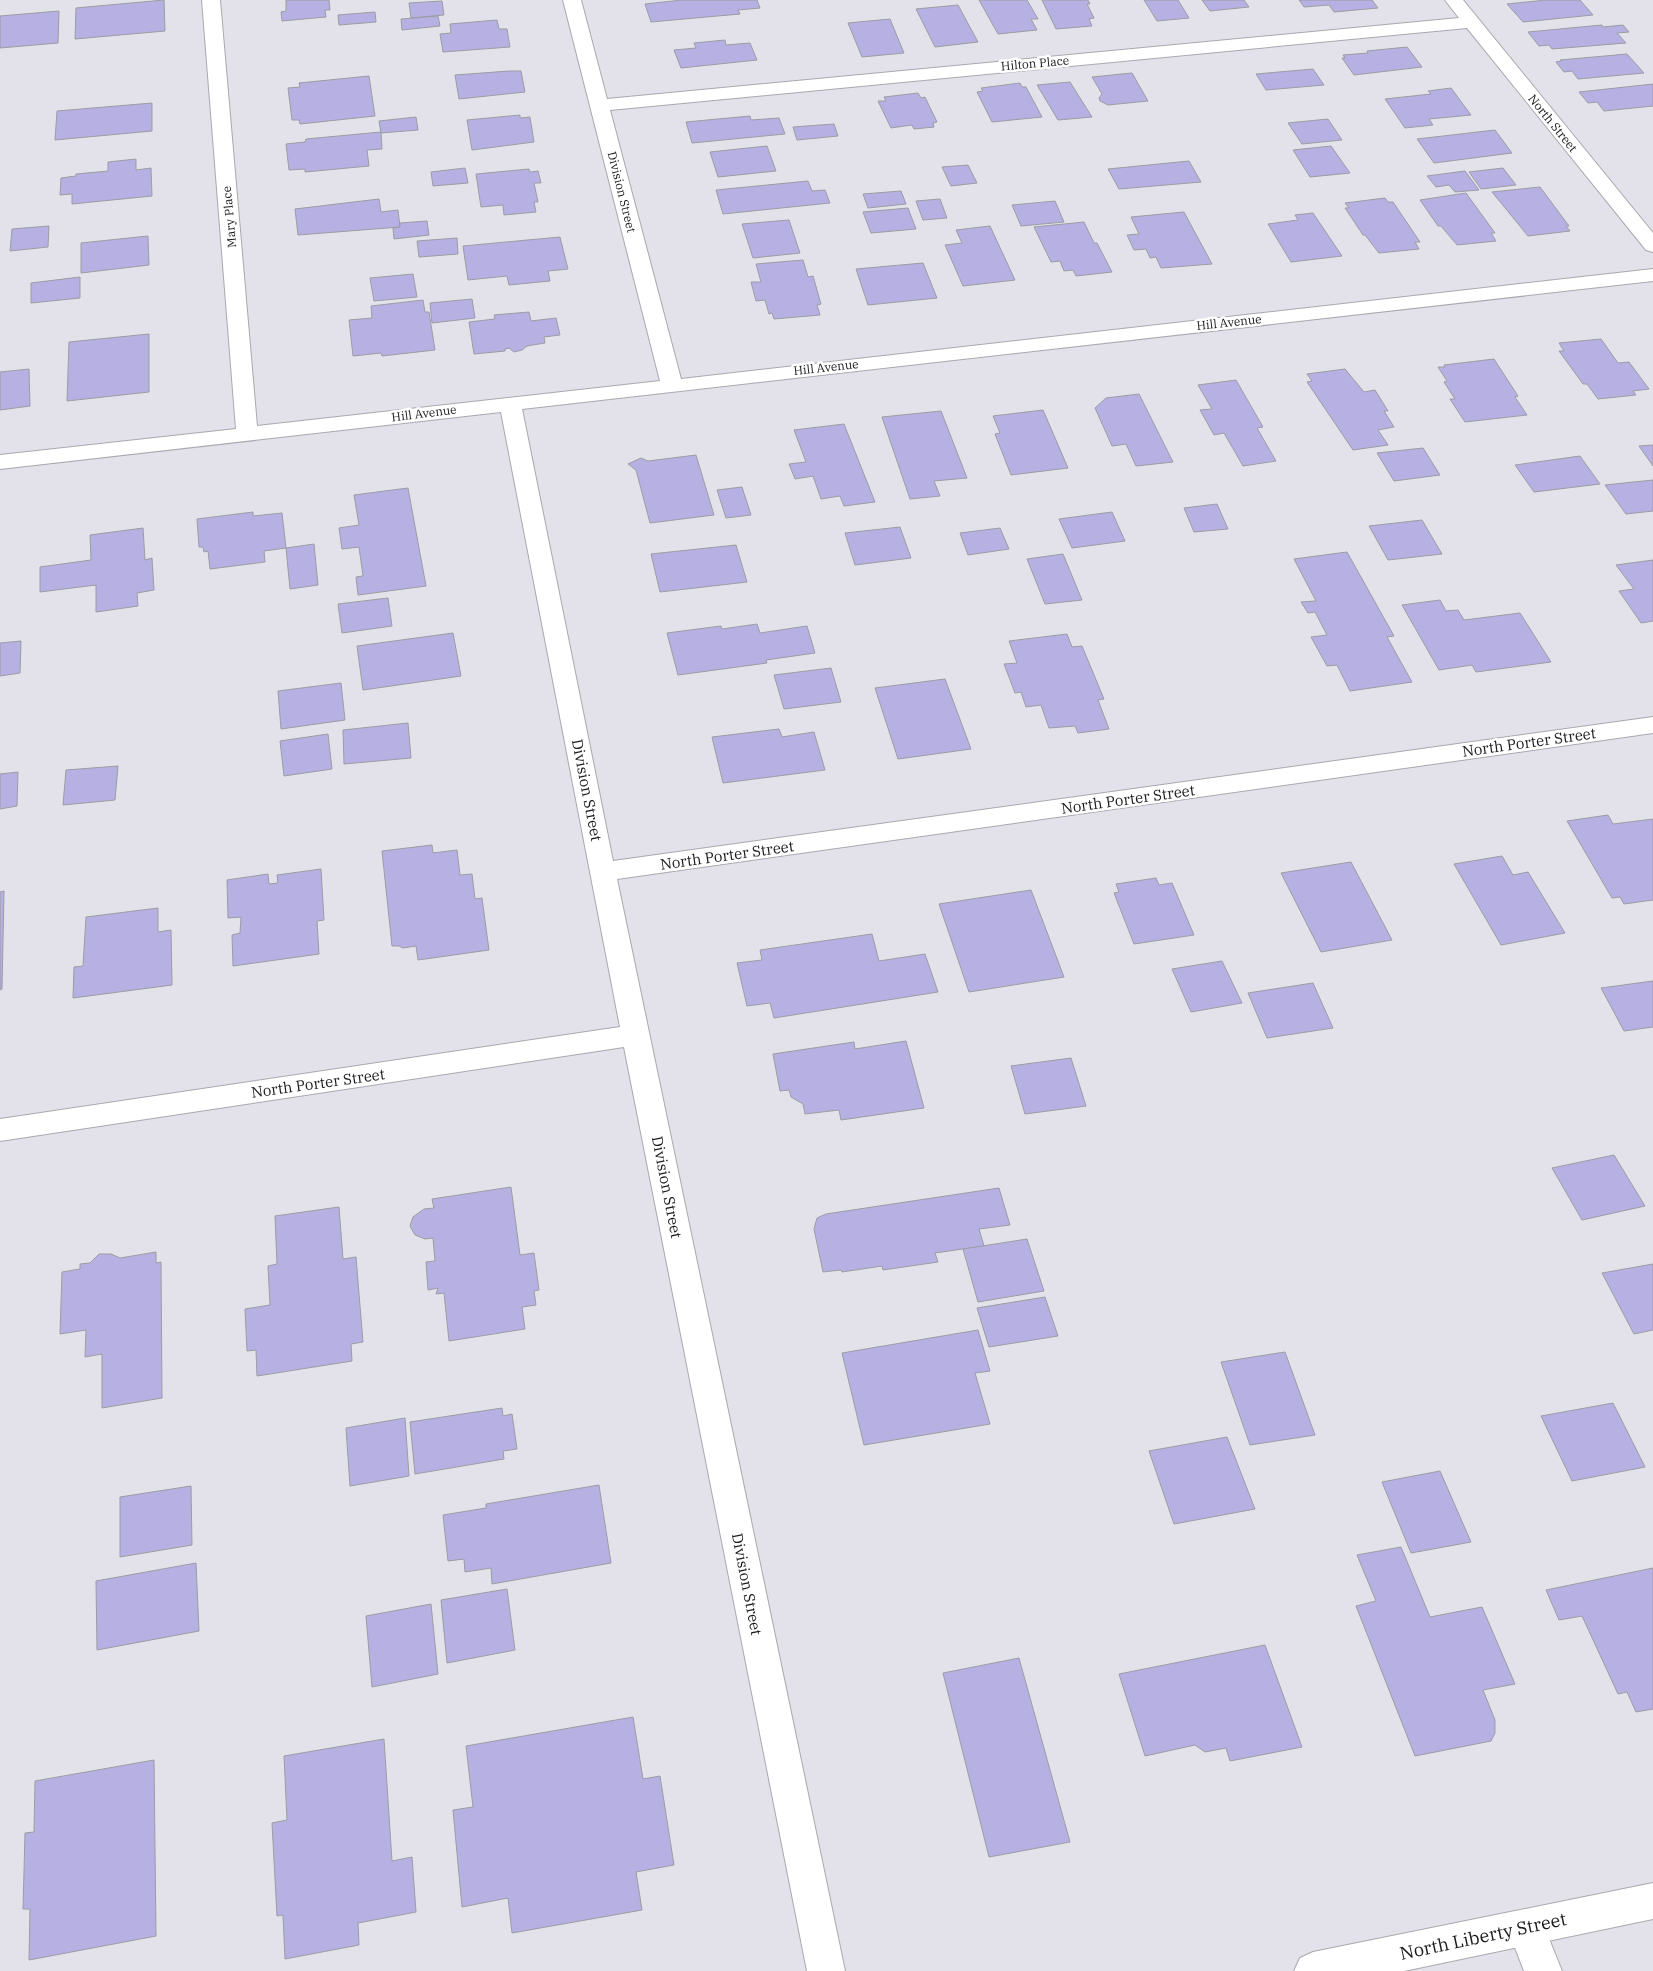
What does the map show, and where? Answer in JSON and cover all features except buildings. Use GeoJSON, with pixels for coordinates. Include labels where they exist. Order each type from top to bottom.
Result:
{"type":"FeatureCollection","features":[{"type":"Feature","properties":{"kind":"street","name":"Mary Place"},"geometry":{"type":"LineString","coordinates":[[211,0],[247,434]]}},
{"type":"Feature","properties":{"kind":"street","name":"Division Street"},"geometry":{"type":"LineString","coordinates":[[572,0],[672,385]]}},
{"type":"Feature","properties":{"kind":"street","name":"North Street"},"geometry":{"type":"LineString","coordinates":[[1454,0],[1653,246]]}},
{"type":"Feature","properties":{"kind":"street","name":"Hilton Place"},"geometry":{"type":"LineString","coordinates":[[599,105],[1471,22]]}},
{"type":"Feature","properties":{"kind":"street","name":"Hill Avenue"},"geometry":{"type":"LineString","coordinates":[[0,462],[1653,275]]}},
{"type":"Feature","properties":{"kind":"street","name":"Division Street"},"geometry":{"type":"LineString","coordinates":[[510,403],[826,1971]]}},
{"type":"Feature","properties":{"kind":"street","name":"North Porter Street"},"geometry":{"type":"LineString","coordinates":[[603,872],[1653,725]]}},
{"type":"Feature","properties":{"kind":"street","name":"North Porter Street"},"geometry":{"type":"LineString","coordinates":[[0,1130],[636,1035]]}},
{"type":"Feature","properties":{"kind":"street","name":"North Liberty Street"},"geometry":{"type":"LineString","coordinates":[[1313,1971],[1653,1901]]}},
{"type":"Feature","properties":{"kind":"street"},"geometry":{"type":"LineString","coordinates":[[1526,1927],[1542,1971]]}}]}
